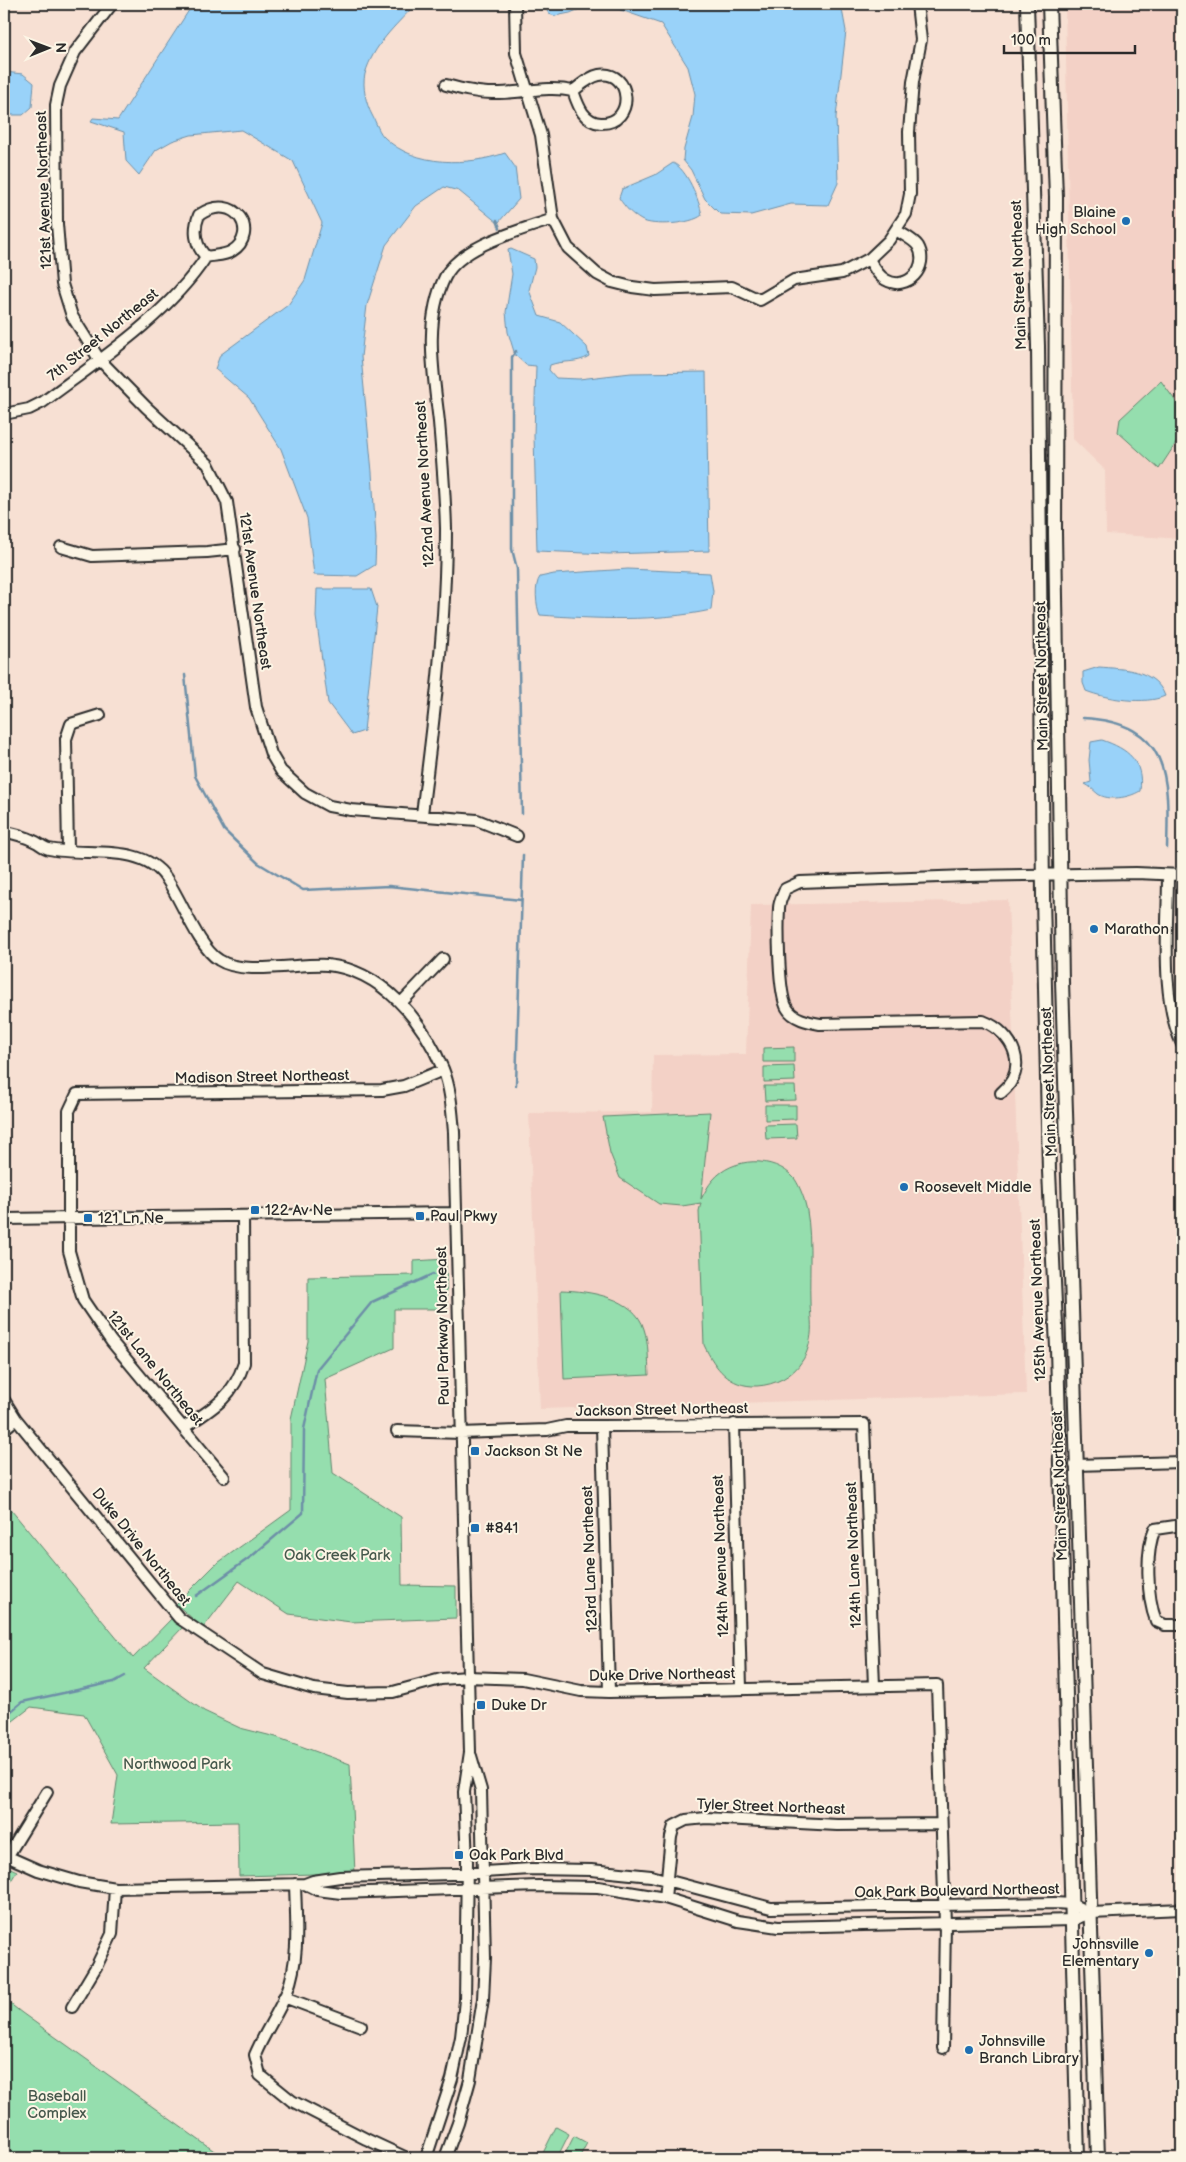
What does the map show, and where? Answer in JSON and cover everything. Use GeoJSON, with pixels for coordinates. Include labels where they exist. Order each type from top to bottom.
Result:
{"type":"FeatureCollection","features":[{"type":"Feature","properties":{"kind":"main road","name":"Main Street Northeast"},"geometry":{"type":"LineString","coordinates":[[1027,4],[1038,346],[1044,876]]}},
{"type":"Feature","properties":{"kind":"main road","name":"Main Street Northeast"},"geometry":{"type":"LineString","coordinates":[[1049,4],[1056,197],[1056,533],[1062,981],[1075,1465],[1098,2158]]}},
{"type":"Feature","properties":{"kind":"main road","name":"125th Avenue Northeast"},"geometry":{"type":"LineString","coordinates":[[1044,876],[1049,1171],[1057,1348],[1061,1512]]}},
{"type":"Feature","properties":{"kind":"main road","name":"Main Street Northeast"},"geometry":{"type":"LineString","coordinates":[[1061,1512],[1078,2158]]}},
{"type":"Feature","properties":{"kind":"street","name":"121st Avenue Northeast"},"geometry":{"type":"LineString","coordinates":[[112,4],[75,52],[60,86],[56,105],[58,232],[62,284],[72,316],[99,359],[208,464],[227,502],[236,549],[256,707],[271,754],[281,772],[305,793],[329,806],[351,810],[422,814],[477,820],[517,836]]}},
{"type":"Feature","properties":{"kind":"street"},"geometry":{"type":"LineString","coordinates":[[515,4],[516,53],[541,135],[553,218],[568,248],[580,260],[604,278],[632,287],[654,290],[732,288],[760,300],[794,280],[842,273],[868,259],[883,247],[906,214],[910,194],[909,132],[914,82],[921,40],[917,4]]}},
{"type":"Feature","properties":{"kind":"street"},"geometry":{"type":"LineString","coordinates":[[446,84],[483,93],[560,88],[573,91],[599,75],[610,75],[620,82],[626,92],[626,105],[620,116],[609,123],[598,122],[586,117],[579,110],[573,91]]}},
{"type":"Feature","properties":{"kind":"street"},"geometry":{"type":"LineString","coordinates":[[216,206],[228,207],[238,213],[244,229],[244,237],[232,251],[206,257],[201,252],[195,233],[199,215],[216,206]]}},
{"type":"Feature","properties":{"kind":"street","name":"122nd Avenue Northeast"},"geometry":{"type":"LineString","coordinates":[[422,814],[436,702],[445,580],[446,526],[432,352],[433,325],[438,297],[445,276],[470,251],[553,218]]}},
{"type":"Feature","properties":{"kind":"street"},"geometry":{"type":"LineString","coordinates":[[868,259],[879,274],[893,283],[909,280],[916,275],[920,268],[921,253],[913,240],[896,230]]}},
{"type":"Feature","properties":{"kind":"street","name":"7th Street Northeast"},"geometry":{"type":"LineString","coordinates":[[4,414],[29,409],[43,402],[99,359],[150,319],[177,294],[206,257]]}},
{"type":"Feature","properties":{"kind":"street"},"geometry":{"type":"LineString","coordinates":[[61,547],[92,556],[207,552],[236,549]]}},
{"type":"Feature","properties":{"kind":"street"},"geometry":{"type":"LineString","coordinates":[[68,850],[66,739],[71,724],[100,716]]}},
{"type":"Feature","properties":{"kind":"street","name":"Paul Parkway Northeast"},"geometry":{"type":"LineString","coordinates":[[4,832],[15,833],[48,849],[126,854],[151,863],[165,876],[202,940],[218,960],[230,965],[252,968],[326,965],[350,969],[372,980],[401,1003],[431,1045],[443,1070],[449,1091],[454,1132],[470,1752],[464,1792],[467,1873],[465,1889],[466,1974],[461,2037],[441,2116],[426,2158]]}},
{"type":"Feature","properties":{"kind":"street"},"geometry":{"type":"LineString","coordinates":[[1001,1093],[1010,1086],[1016,1074],[1016,1059],[1005,1033],[995,1025],[983,1021],[820,1024],[807,1021],[791,1012],[786,1007],[781,985],[779,906],[785,889],[800,882],[1136,874],[1182,875]]}},
{"type":"Feature","properties":{"kind":"street"},"geometry":{"type":"LineString","coordinates":[[1168,876],[1169,1005],[1174,1026],[1182,1044]]}},
{"type":"Feature","properties":{"kind":"street"},"geometry":{"type":"LineString","coordinates":[[401,1003],[443,959]]}},
{"type":"Feature","properties":{"kind":"street","name":"Madison Street Northeast"},"geometry":{"type":"LineString","coordinates":[[77,1094],[382,1090],[404,1086],[443,1070]]}},
{"type":"Feature","properties":{"kind":"street","name":"121st Lane Northeast"},"geometry":{"type":"LineString","coordinates":[[77,1094],[68,1111],[68,1252],[83,1300],[111,1341],[224,1477]]}},
{"type":"Feature","properties":{"kind":"street"},"geometry":{"type":"LineString","coordinates":[[4,1219],[456,1213]]}},
{"type":"Feature","properties":{"kind":"street"},"geometry":{"type":"LineString","coordinates":[[183,1428],[227,1396],[239,1378],[244,1363],[243,1216]]}},
{"type":"Feature","properties":{"kind":"street","name":"Duke Drive Northeast"},"geometry":{"type":"LineString","coordinates":[[4,1400],[16,1419],[179,1618],[263,1674],[314,1689],[348,1692],[394,1692],[441,1679],[468,1677],[523,1679],[581,1691],[609,1692],[937,1685],[940,1824]]}},
{"type":"Feature","properties":{"kind":"street"},"geometry":{"type":"LineString","coordinates":[[4,1429],[16,1419]]}},
{"type":"Feature","properties":{"kind":"street","name":"124th Avenue Northeast"},"geometry":{"type":"LineString","coordinates":[[734,1424],[741,1688]]}},
{"type":"Feature","properties":{"kind":"street","name":"Jackson Street Northeast"},"geometry":{"type":"LineString","coordinates":[[461,1433],[547,1430],[566,1426],[864,1424]]}},
{"type":"Feature","properties":{"kind":"street","name":"124th Lane Northeast"},"geometry":{"type":"LineString","coordinates":[[864,1424],[874,1686]]}},
{"type":"Feature","properties":{"kind":"street","name":"123rd Lane Northeast"},"geometry":{"type":"LineString","coordinates":[[602,1426],[609,1692]]}},
{"type":"Feature","properties":{"kind":"street"},"geometry":{"type":"LineString","coordinates":[[398,1431],[461,1433]]}},
{"type":"Feature","properties":{"kind":"street"},"geometry":{"type":"LineString","coordinates":[[1075,1465],[1182,1462]]}},
{"type":"Feature","properties":{"kind":"street"},"geometry":{"type":"LineString","coordinates":[[1182,1525],[1155,1529],[1149,1542],[1151,1608],[1156,1621],[1165,1625],[1182,1625]]}},
{"type":"Feature","properties":{"kind":"street","name":"Paul Parkway Northeast"},"geometry":{"type":"LineString","coordinates":[[444,2158],[458,2123],[470,2080],[478,2038],[485,1958],[481,1790],[470,1752]]}},
{"type":"Feature","properties":{"kind":"street"},"geometry":{"type":"LineString","coordinates":[[5,1856],[46,1792]]}},
{"type":"Feature","properties":{"kind":"street","name":"Tyler Street Northeast"},"geometry":{"type":"LineString","coordinates":[[665,1898],[671,1837],[674,1826],[686,1820],[706,1818],[837,1825],[940,1824]]}},
{"type":"Feature","properties":{"kind":"street"},"geometry":{"type":"LineString","coordinates":[[940,1824],[945,1924],[943,2048]]}},
{"type":"Feature","properties":{"kind":"street","name":"Oak Park Boulevard Northeast"},"geometry":{"type":"LineString","coordinates":[[5,1856],[38,1870],[79,1882],[115,1888],[300,1884],[340,1877],[483,1871],[591,1870],[631,1873],[668,1880],[771,1908],[1071,1904],[1091,1912]]}},
{"type":"Feature","properties":{"kind":"street"},"geometry":{"type":"LineString","coordinates":[[300,1884],[294,1965],[284,1997],[255,2055],[260,2075],[296,2103],[407,2158]]}},
{"type":"Feature","properties":{"kind":"street","name":"Oak Park Boulevard Northeast"},"geometry":{"type":"LineString","coordinates":[[300,1884],[317,1890],[341,1893],[538,1886],[598,1887],[665,1898],[738,1921],[778,1927],[1072,1920],[1091,1912]]}},
{"type":"Feature","properties":{"kind":"street"},"geometry":{"type":"LineString","coordinates":[[72,2007],[96,1967],[112,1934],[115,1888]]}},
{"type":"Feature","properties":{"kind":"street"},"geometry":{"type":"LineString","coordinates":[[1091,1912],[1182,1910]]}},
{"type":"Feature","properties":{"kind":"street"},"geometry":{"type":"LineString","coordinates":[[284,1997],[361,2026]]}},
{"type":"Feature","properties":{"kind":"shaded area","name":"Blaine High School"},"geometry":{"type":"Polygon","coordinates":[[[1065,4],[1182,4],[1182,539],[1106,534],[1105,470],[1073,439],[1065,4]]]}},
{"type":"Feature","properties":{"kind":"shaded area"},"geometry":{"type":"Polygon","coordinates":[[[1008,900],[1026,1394],[540,1409],[529,1113],[652,1112],[653,1055],[746,1054],[751,905],[1008,900]]]}},
{"type":"Feature","properties":{"kind":"green space"},"geometry":{"type":"Polygon","coordinates":[[[1161,381],[1177,403],[1178,440],[1159,469],[1118,432],[1120,419],[1161,381]]]}},
{"type":"Feature","properties":{"kind":"green space"},"geometry":{"type":"Polygon","coordinates":[[[794,1047],[794,1062],[763,1062],[763,1048],[794,1047]]]}},
{"type":"Feature","properties":{"kind":"green space"},"geometry":{"type":"Polygon","coordinates":[[[794,1066],[795,1081],[764,1082],[764,1067],[794,1066]]]}},
{"type":"Feature","properties":{"kind":"green space"},"geometry":{"type":"Polygon","coordinates":[[[764,1086],[795,1086],[796,1100],[765,1101],[764,1086]]]}},
{"type":"Feature","properties":{"kind":"green space"},"geometry":{"type":"Polygon","coordinates":[[[765,1105],[796,1105],[796,1119],[765,1120],[765,1105]]]}},
{"type":"Feature","properties":{"kind":"green space"},"geometry":{"type":"Polygon","coordinates":[[[710,1112],[701,1199],[713,1180],[721,1172],[742,1163],[765,1162],[776,1165],[794,1178],[807,1210],[810,1235],[811,1335],[809,1345],[806,1354],[794,1371],[777,1382],[764,1385],[747,1385],[731,1380],[718,1368],[704,1345],[699,1211],[701,1203],[682,1206],[659,1204],[620,1178],[610,1153],[603,1117],[710,1112]]]}},
{"type":"Feature","properties":{"kind":"green space"},"geometry":{"type":"Polygon","coordinates":[[[796,1124],[797,1138],[766,1139],[765,1125],[796,1124]]]}},
{"type":"Feature","properties":{"kind":"green space","name":"Oak Creek Park"},"geometry":{"type":"Polygon","coordinates":[[[446,1259],[447,1309],[394,1309],[394,1348],[325,1379],[333,1473],[401,1517],[402,1585],[456,1586],[456,1618],[351,1622],[289,1614],[239,1581],[203,1628],[176,1604],[215,1565],[291,1510],[291,1419],[308,1341],[308,1277],[414,1275],[414,1261],[446,1259]]]}},
{"type":"Feature","properties":{"kind":"green space"},"geometry":{"type":"Polygon","coordinates":[[[561,1290],[597,1294],[621,1303],[631,1310],[639,1318],[646,1335],[649,1375],[564,1379],[561,1290]]]}},
{"type":"Feature","properties":{"kind":"green space","name":"Northwood Park"},"geometry":{"type":"Polygon","coordinates":[[[7,1505],[133,1658],[173,1617],[183,1627],[144,1668],[204,1711],[240,1728],[276,1737],[350,1764],[355,1873],[239,1876],[238,1822],[111,1824],[118,1775],[84,1714],[31,1707],[4,1728],[4,1508],[7,1505]]]}},
{"type":"Feature","properties":{"kind":"green space"},"geometry":{"type":"Polygon","coordinates":[[[4,1865],[17,1871],[4,1892],[4,1865]]]}},
{"type":"Feature","properties":{"kind":"green space","name":"Baseball Complex"},"geometry":{"type":"Polygon","coordinates":[[[4,1999],[22,2013],[224,2158],[4,2158],[4,1999]]]}},
{"type":"Feature","properties":{"kind":"green space"},"geometry":{"type":"Polygon","coordinates":[[[556,2127],[569,2134],[557,2158],[549,2158],[542,2155],[556,2127]]]}},
{"type":"Feature","properties":{"kind":"green space"},"geometry":{"type":"Polygon","coordinates":[[[574,2136],[587,2143],[579,2158],[563,2158],[574,2136]]]}},
{"type":"Feature","properties":{"kind":"water"},"geometry":{"type":"Polygon","coordinates":[[[193,4],[486,4],[486,6],[414,6],[379,45],[365,74],[364,89],[368,106],[383,136],[397,148],[426,159],[459,162],[505,153],[515,167],[519,199],[498,223],[459,191],[444,187],[416,206],[386,245],[367,305],[361,357],[372,472],[376,539],[375,565],[357,576],[314,575],[307,518],[281,449],[249,398],[215,369],[220,355],[288,305],[305,280],[322,223],[293,161],[241,130],[191,135],[172,141],[156,150],[139,175],[126,161],[124,132],[91,121],[93,118],[118,120],[193,4]]]}},
{"type":"Feature","properties":{"kind":"water"},"geometry":{"type":"Polygon","coordinates":[[[543,4],[841,4],[846,31],[836,117],[838,183],[828,205],[791,204],[751,215],[720,214],[705,199],[691,170],[683,160],[684,149],[693,117],[695,94],[688,67],[661,24],[618,9],[587,6],[570,13],[555,16],[549,14],[543,4]]]}},
{"type":"Feature","properties":{"kind":"water"},"geometry":{"type":"Polygon","coordinates":[[[4,72],[23,74],[34,83],[32,107],[23,115],[4,115],[4,72]]]}},
{"type":"Feature","properties":{"kind":"water"},"geometry":{"type":"Polygon","coordinates":[[[673,163],[688,178],[702,215],[690,221],[663,224],[641,220],[628,210],[619,198],[622,189],[655,175],[673,163]]]}},
{"type":"Feature","properties":{"kind":"water"},"geometry":{"type":"Polygon","coordinates":[[[511,249],[534,259],[535,267],[529,290],[539,316],[560,322],[587,347],[589,356],[575,361],[550,365],[549,370],[556,378],[579,379],[631,373],[706,372],[709,551],[609,554],[537,551],[534,435],[536,366],[526,365],[515,355],[508,332],[506,312],[512,274],[508,250],[511,249]]]}},
{"type":"Feature","properties":{"kind":"water"},"geometry":{"type":"Polygon","coordinates":[[[628,569],[710,573],[713,591],[711,610],[647,618],[582,618],[540,615],[536,596],[540,577],[554,574],[628,569]]]}},
{"type":"Feature","properties":{"kind":"water"},"geometry":{"type":"Polygon","coordinates":[[[317,589],[371,589],[377,607],[364,731],[352,735],[328,703],[316,617],[317,589]]]}},
{"type":"Feature","properties":{"kind":"water"},"geometry":{"type":"Polygon","coordinates":[[[1099,667],[1128,670],[1146,675],[1154,680],[1165,696],[1157,699],[1126,700],[1086,691],[1083,683],[1083,672],[1099,667]]]}},
{"type":"Feature","properties":{"kind":"water"},"geometry":{"type":"Polygon","coordinates":[[[1102,740],[1127,752],[1137,764],[1141,781],[1140,791],[1125,797],[1113,798],[1098,794],[1085,784],[1091,782],[1089,760],[1091,742],[1102,740]]]}},
{"type":"Feature","properties":{"kind":"waterway"},"geometry":{"type":"LineString","coordinates":[[497,220],[500,228]]}},
{"type":"Feature","properties":{"kind":"waterway"},"geometry":{"type":"LineString","coordinates":[[516,351],[512,357],[512,549],[517,569],[522,814]]}},
{"type":"Feature","properties":{"kind":"waterway"},"geometry":{"type":"LineString","coordinates":[[185,675],[195,776],[224,830],[258,863],[303,890],[389,886],[521,900]]}},
{"type":"Feature","properties":{"kind":"waterway"},"geometry":{"type":"LineString","coordinates":[[1083,718],[1112,722],[1134,730],[1149,743],[1159,758],[1165,777],[1167,798],[1167,848]]}},
{"type":"Feature","properties":{"kind":"waterway"},"geometry":{"type":"LineString","coordinates":[[516,1085],[523,855]]}},
{"type":"Feature","properties":{"kind":"waterway"},"geometry":{"type":"LineString","coordinates":[[196,1596],[252,1556],[303,1513],[304,1429],[317,1369],[372,1302],[433,1274]]}},
{"type":"Feature","properties":{"kind":"waterway"},"geometry":{"type":"LineString","coordinates":[[4,1717],[22,1702],[114,1682],[125,1676]]}},
{"type":"Feature","properties":{"kind":"place","name":"Blaine High School"},"geometry":{"type":"Point","coordinates":[1126,221]}},
{"type":"Feature","properties":{"kind":"place","name":"Marathon"},"geometry":{"type":"Point","coordinates":[1094,929]}},
{"type":"Feature","properties":{"kind":"place","name":"Roosevelt Middle"},"geometry":{"type":"Point","coordinates":[904,1187]}},
{"type":"Feature","properties":{"kind":"place","name":"122 Av Ne"},"geometry":{"type":"Point","coordinates":[255,1210]}},
{"type":"Feature","properties":{"kind":"place","name":"Paul Pkwy"},"geometry":{"type":"Point","coordinates":[420,1216]}},
{"type":"Feature","properties":{"kind":"place","name":"121 Ln Ne"},"geometry":{"type":"Point","coordinates":[88,1218]}},
{"type":"Feature","properties":{"kind":"place","name":"Jackson St Ne"},"geometry":{"type":"Point","coordinates":[475,1451]}},
{"type":"Feature","properties":{"kind":"place","name":"#841"},"geometry":{"type":"Point","coordinates":[475,1528]}},
{"type":"Feature","properties":{"kind":"place","name":"Duke Dr"},"geometry":{"type":"Point","coordinates":[481,1705]}},
{"type":"Feature","properties":{"kind":"place","name":"Oak Park Blvd"},"geometry":{"type":"Point","coordinates":[459,1855]}},
{"type":"Feature","properties":{"kind":"place","name":"Johnsville Elementary"},"geometry":{"type":"Point","coordinates":[1149,1953]}},
{"type":"Feature","properties":{"kind":"place","name":"Johnsville Branch Library"},"geometry":{"type":"Point","coordinates":[969,2050]}}]}
